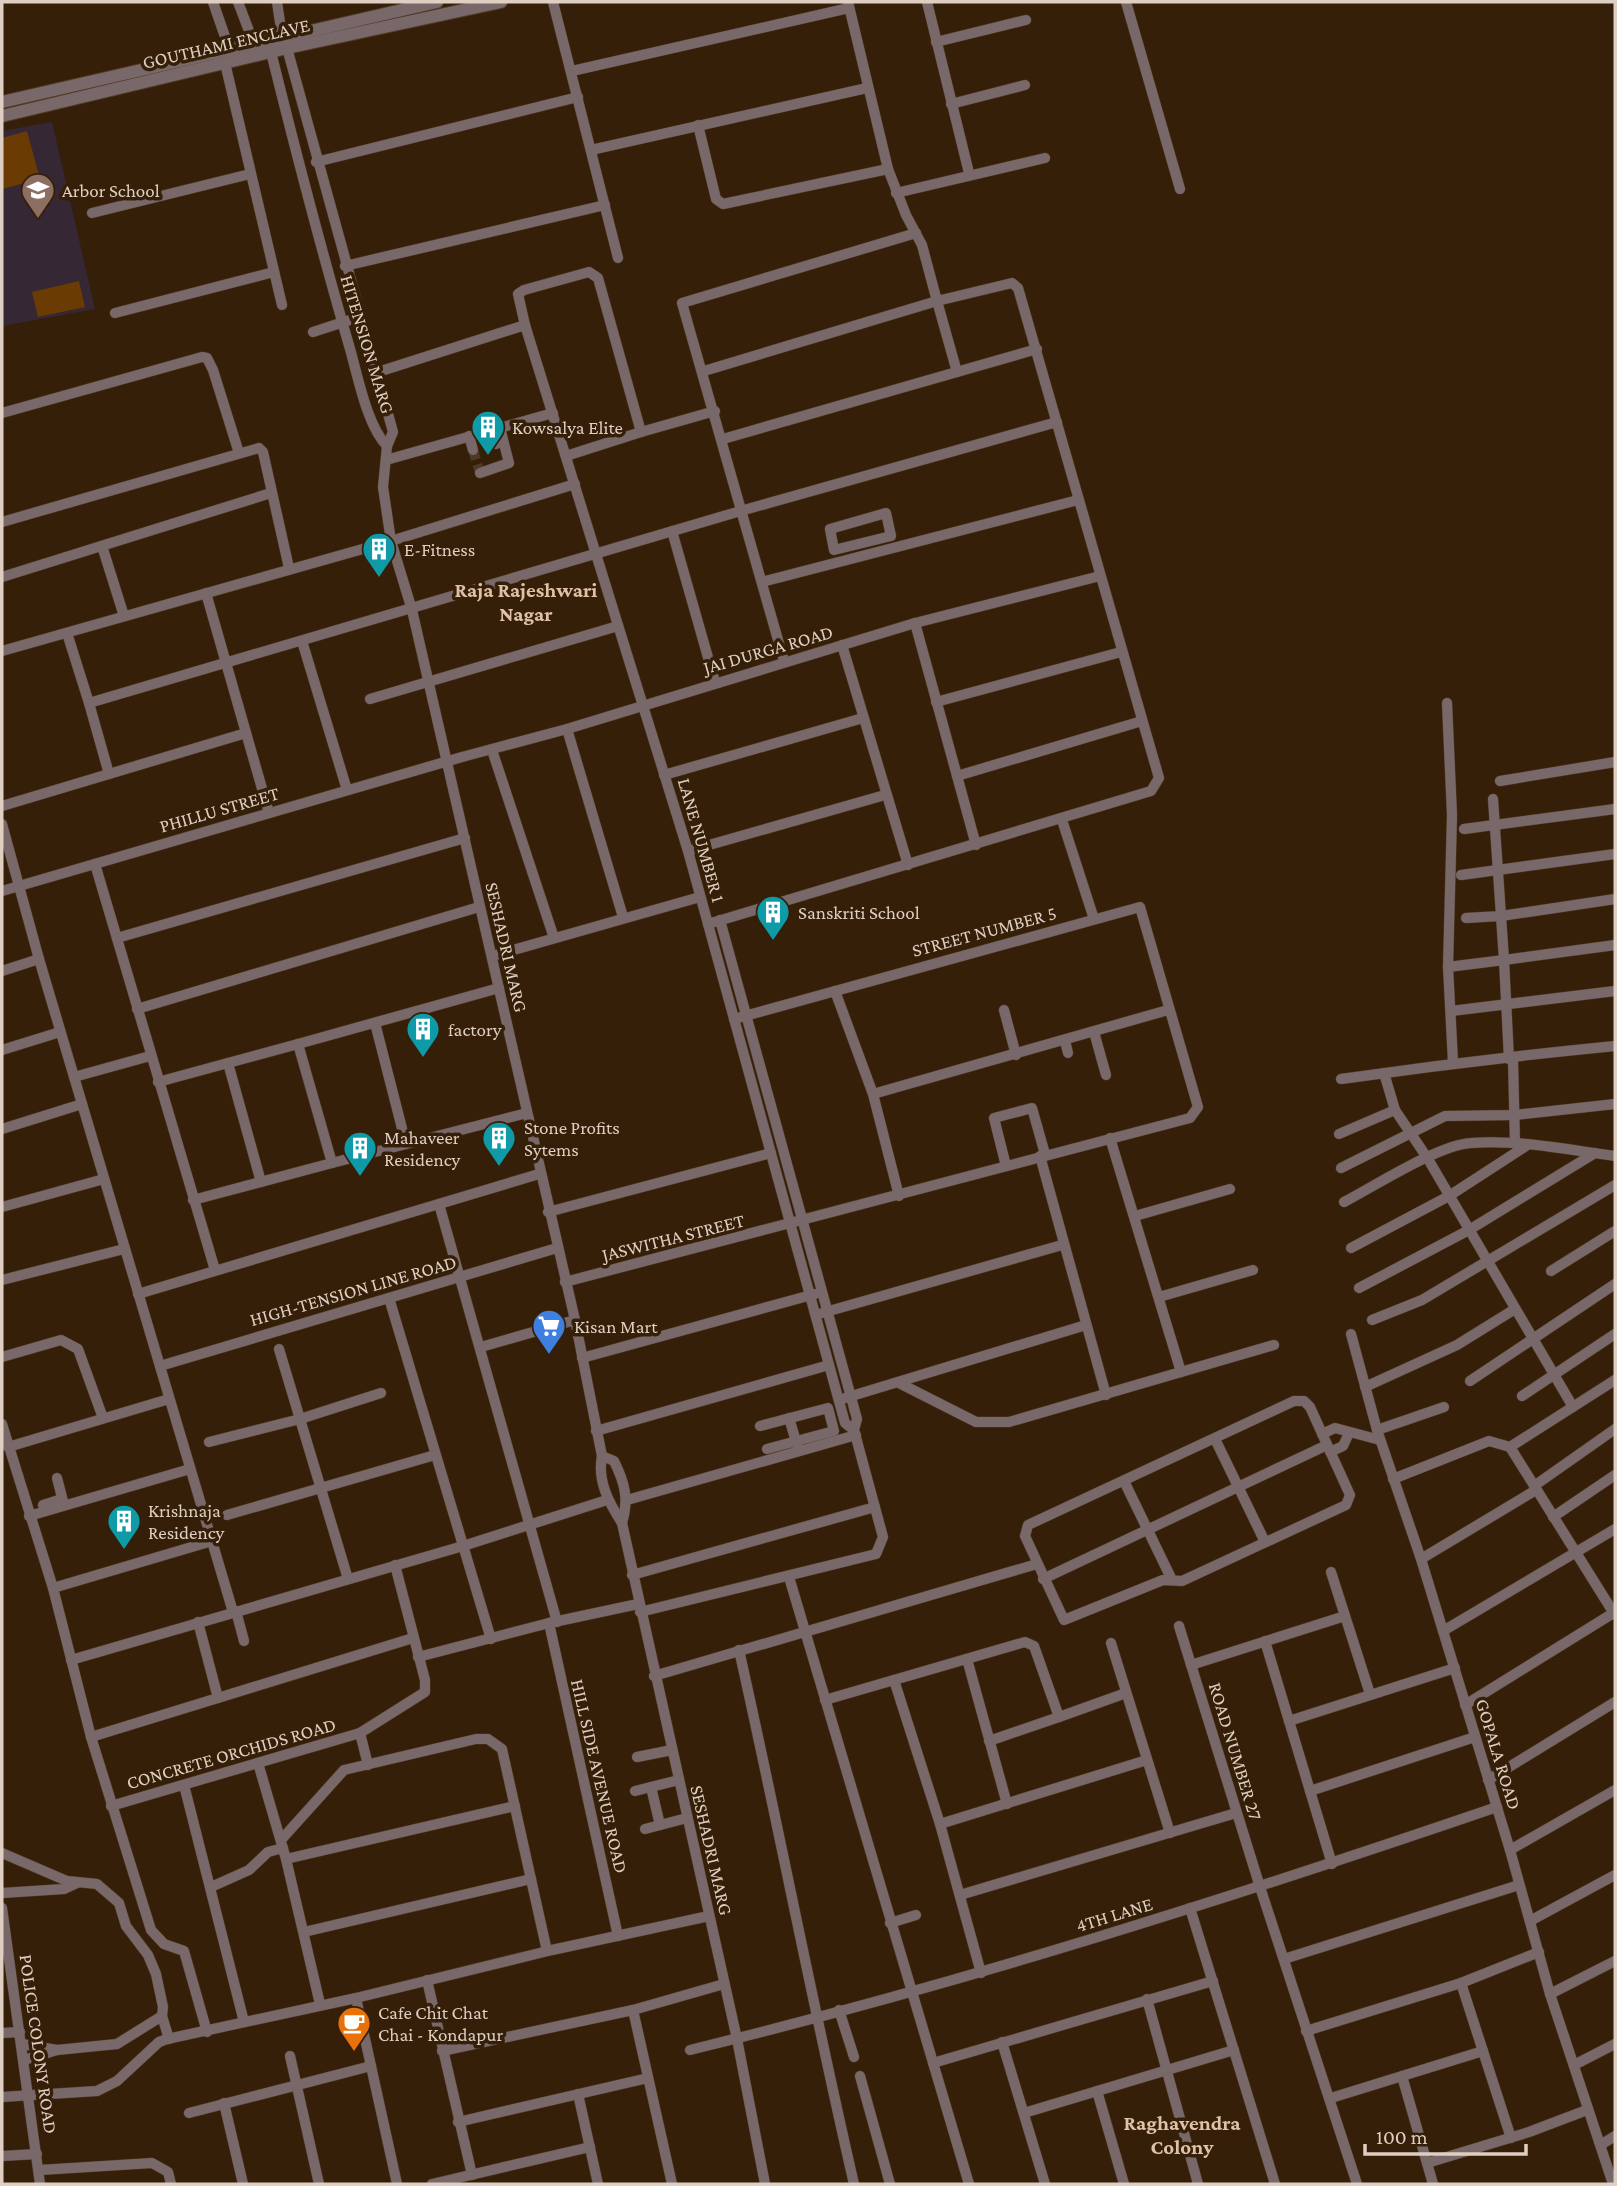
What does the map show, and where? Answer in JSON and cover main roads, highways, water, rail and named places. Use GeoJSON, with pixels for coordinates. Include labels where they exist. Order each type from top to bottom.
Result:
{"type":"FeatureCollection","features":[{"type":"Feature","properties":{"kind":"tunnel"},"geometry":{"type":"LineString","coordinates":[[473,450],[480,473]]}},
{"type":"Feature","properties":{"kind":"place","name":"Arbor School"},"geometry":{"type":"Point","coordinates":[38,220]}},
{"type":"Feature","properties":{"kind":"place","name":"Kowsalya Elite"},"geometry":{"type":"Point","coordinates":[488,457]}},
{"type":"Feature","properties":{"kind":"place","name":"E-Fitness"},"geometry":{"type":"Point","coordinates":[379,579]}},
{"type":"Feature","properties":{"kind":"place","name":"Sanskriti School"},"geometry":{"type":"Point","coordinates":[773,942]}},
{"type":"Feature","properties":{"kind":"place","name":"factory"},"geometry":{"type":"Point","coordinates":[423,1059]}},
{"type":"Feature","properties":{"kind":"place","name":"Stone Profits Sytems"},"geometry":{"type":"Point","coordinates":[499,1168]}},
{"type":"Feature","properties":{"kind":"place","name":"Mahaveer Residency"},"geometry":{"type":"Point","coordinates":[360,1178]}},
{"type":"Feature","properties":{"kind":"place","name":"Kisan Mart"},"geometry":{"type":"Point","coordinates":[549,1356]}},
{"type":"Feature","properties":{"kind":"place","name":"Krishnaja Residency"},"geometry":{"type":"Point","coordinates":[124,1551]}},
{"type":"Feature","properties":{"kind":"place","name":"Cafe Chit Chat Chai - Kondapur"},"geometry":{"type":"Point","coordinates":[354,2053]}},
{"type":"Feature","properties":{"kind":"district","name":"Raja Rajeshwari Nagar"},"geometry":{"type":"Point","coordinates":[526,602]}},
{"type":"Feature","properties":{"kind":"district","name":"Raghavendra Colony"},"geometry":{"type":"Point","coordinates":[1182,2135]}}]}
